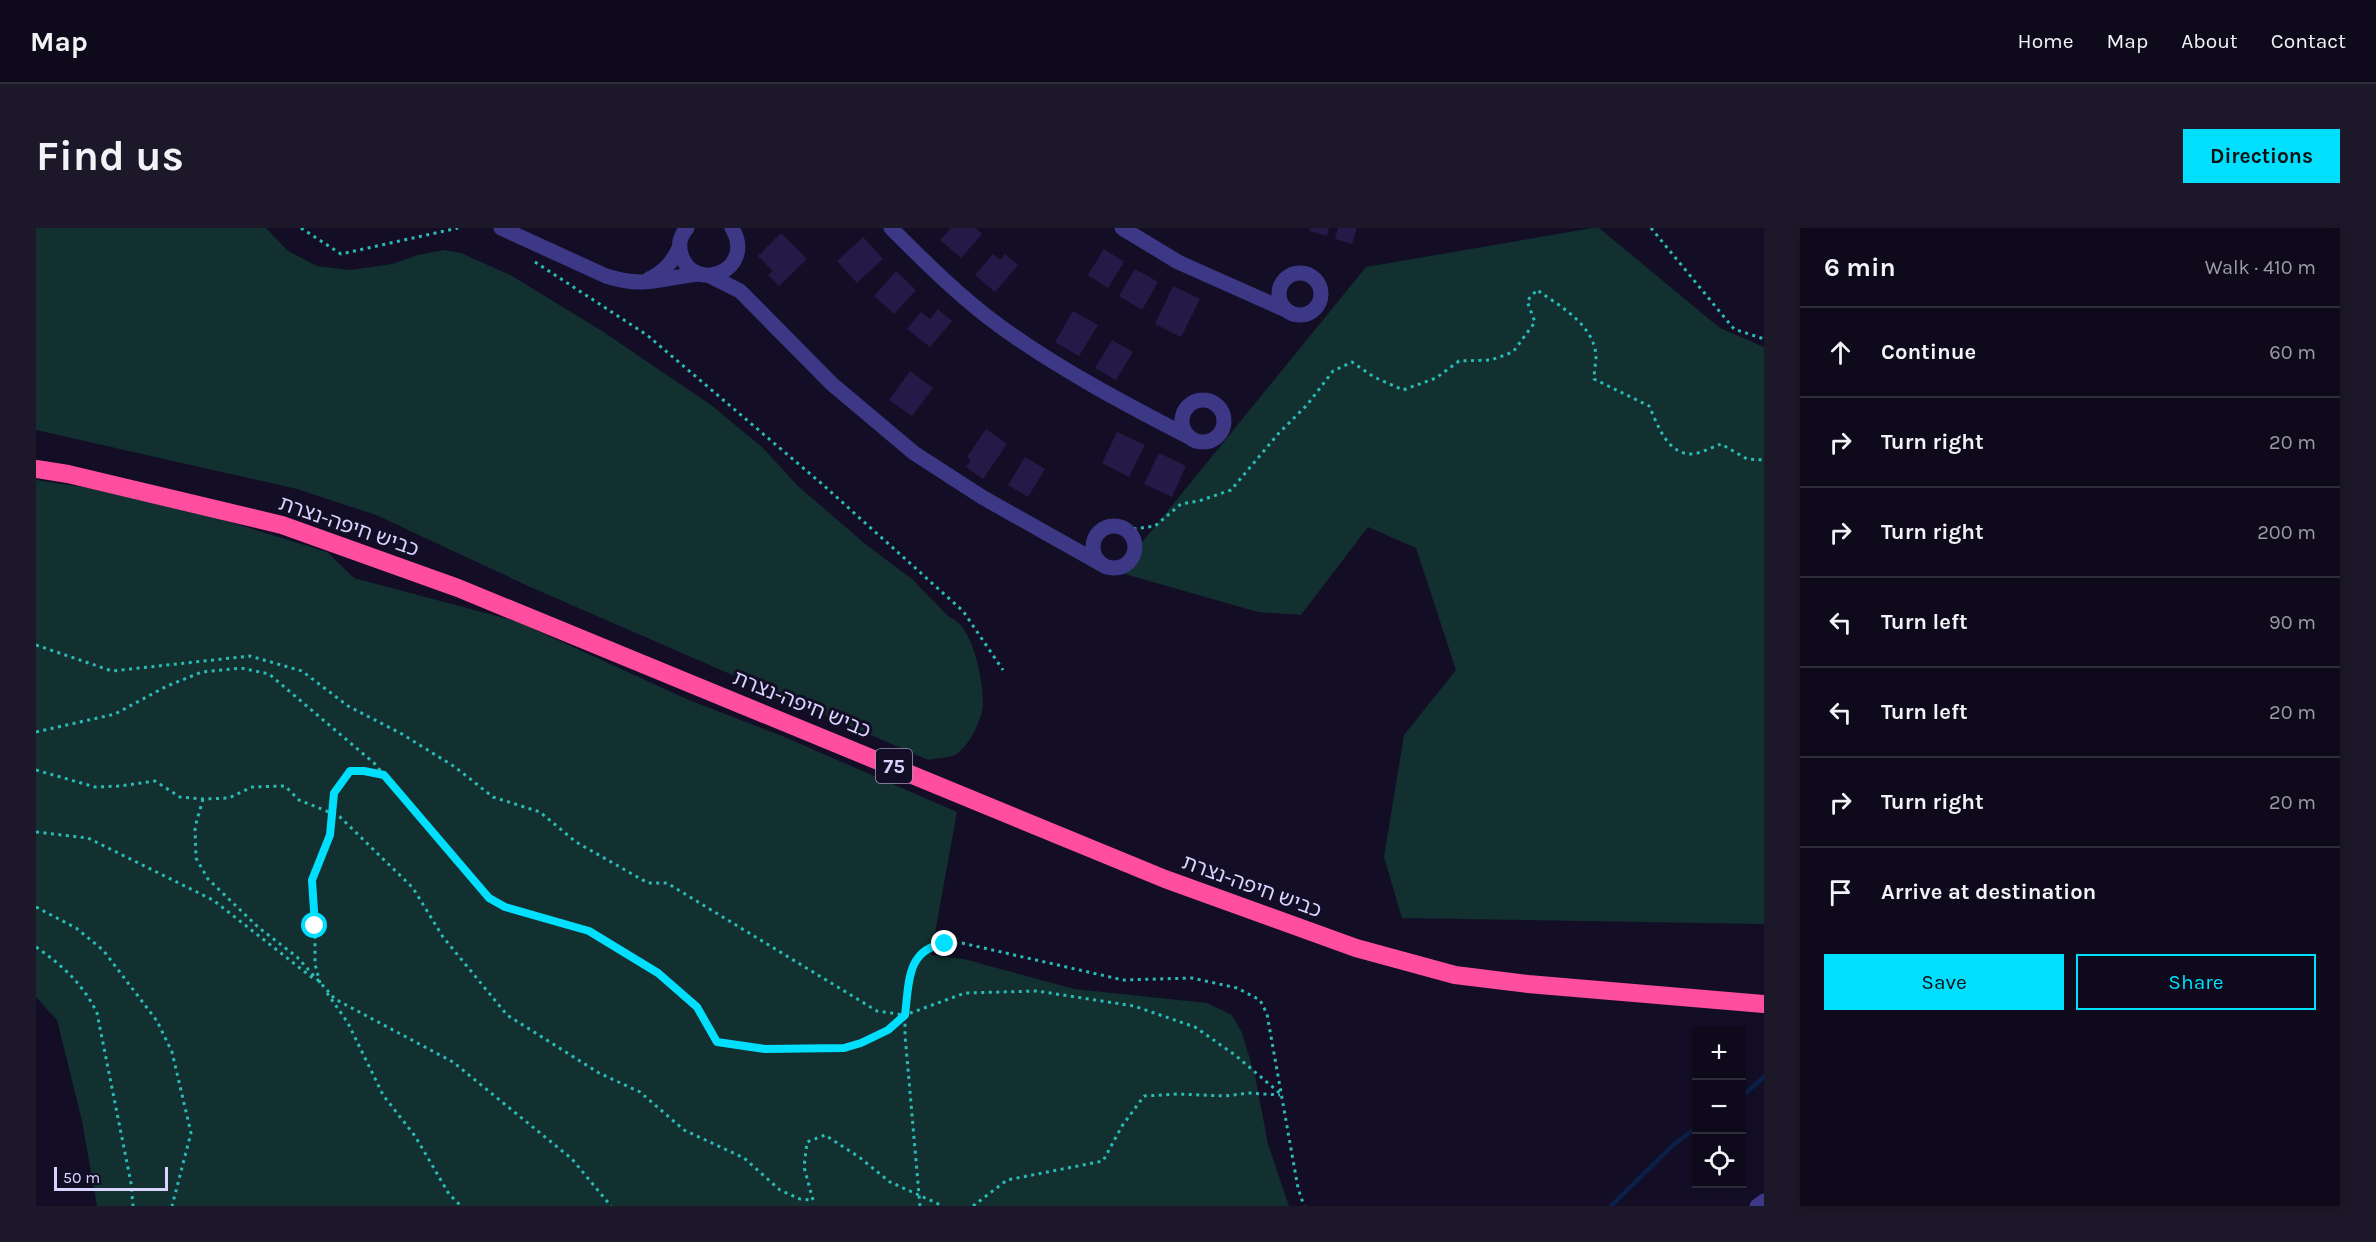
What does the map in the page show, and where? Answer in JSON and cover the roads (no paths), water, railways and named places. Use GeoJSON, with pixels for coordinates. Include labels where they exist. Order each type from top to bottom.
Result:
{"type":"FeatureCollection","features":[{"type":"Feature","properties":{"kind":"highway","name":"כביש חיפה-נצרת"},"geometry":{"type":"LineString","coordinates":[[36,469],[68,474],[282,525],[458,588],[1165,879],[1356,948],[1455,975],[1528,984],[1764,1004]]}},
{"type":"Feature","properties":{"kind":"street"},"geometry":{"type":"LineString","coordinates":[[501,228],[606,276],[631,283],[724,272],[732,266],[746,228]]}},
{"type":"Feature","properties":{"kind":"street"},"geometry":{"type":"LineString","coordinates":[[732,228],[738,252],[736,266],[738,274],[768,318]]}},
{"type":"Feature","properties":{"kind":"street"},"geometry":{"type":"LineString","coordinates":[[891,228],[944,279],[999,326],[1064,370],[1141,413],[1203,442],[1214,439],[1222,430],[1224,419],[1220,409],[1205,401],[1194,403],[1185,411],[1172,417],[1162,418],[1141,413]]}},
{"type":"Feature","properties":{"kind":"street"},"geometry":{"type":"LineString","coordinates":[[1122,228],[1178,262],[1288,311],[1299,315],[1311,312],[1319,303],[1319,286],[1307,274],[1296,273],[1286,278],[1280,289],[1280,301],[1288,311]]}},
{"type":"Feature","properties":{"kind":"street"},"geometry":{"type":"LineString","coordinates":[[631,283],[648,280],[672,262],[682,235]]}},
{"type":"Feature","properties":{"kind":"street"},"geometry":{"type":"LineString","coordinates":[[682,235],[682,259],[688,267],[740,291],[839,390],[914,453],[982,497],[1054,539],[1101,564],[1113,568],[1125,564],[1130,560],[1134,544],[1126,530],[1110,526],[1096,536],[1078,542],[1054,539]]}},
{"type":"Feature","properties":{"kind":"street"},"geometry":{"type":"LineString","coordinates":[[1254,296],[1270,294],[1280,289]]}},
{"type":"Feature","properties":{"kind":"street"},"geometry":{"type":"LineString","coordinates":[[1185,411],[1183,429],[1191,438]]}},
{"type":"Feature","properties":{"kind":"street"},"geometry":{"type":"LineString","coordinates":[[1096,536],[1093,542],[1094,554],[1101,564]]}},
{"type":"Feature","properties":{"kind":"street"},"geometry":{"type":"LineString","coordinates":[[1757,1206],[1764,1201]]}},
{"type":"Feature","properties":{"kind":"waterway"},"geometry":{"type":"LineString","coordinates":[[1746,1093],[1764,1077]]}},
{"type":"Feature","properties":{"kind":"waterway"},"geometry":{"type":"LineString","coordinates":[[1611,1206],[1673,1145],[1692,1131]]}}]}
